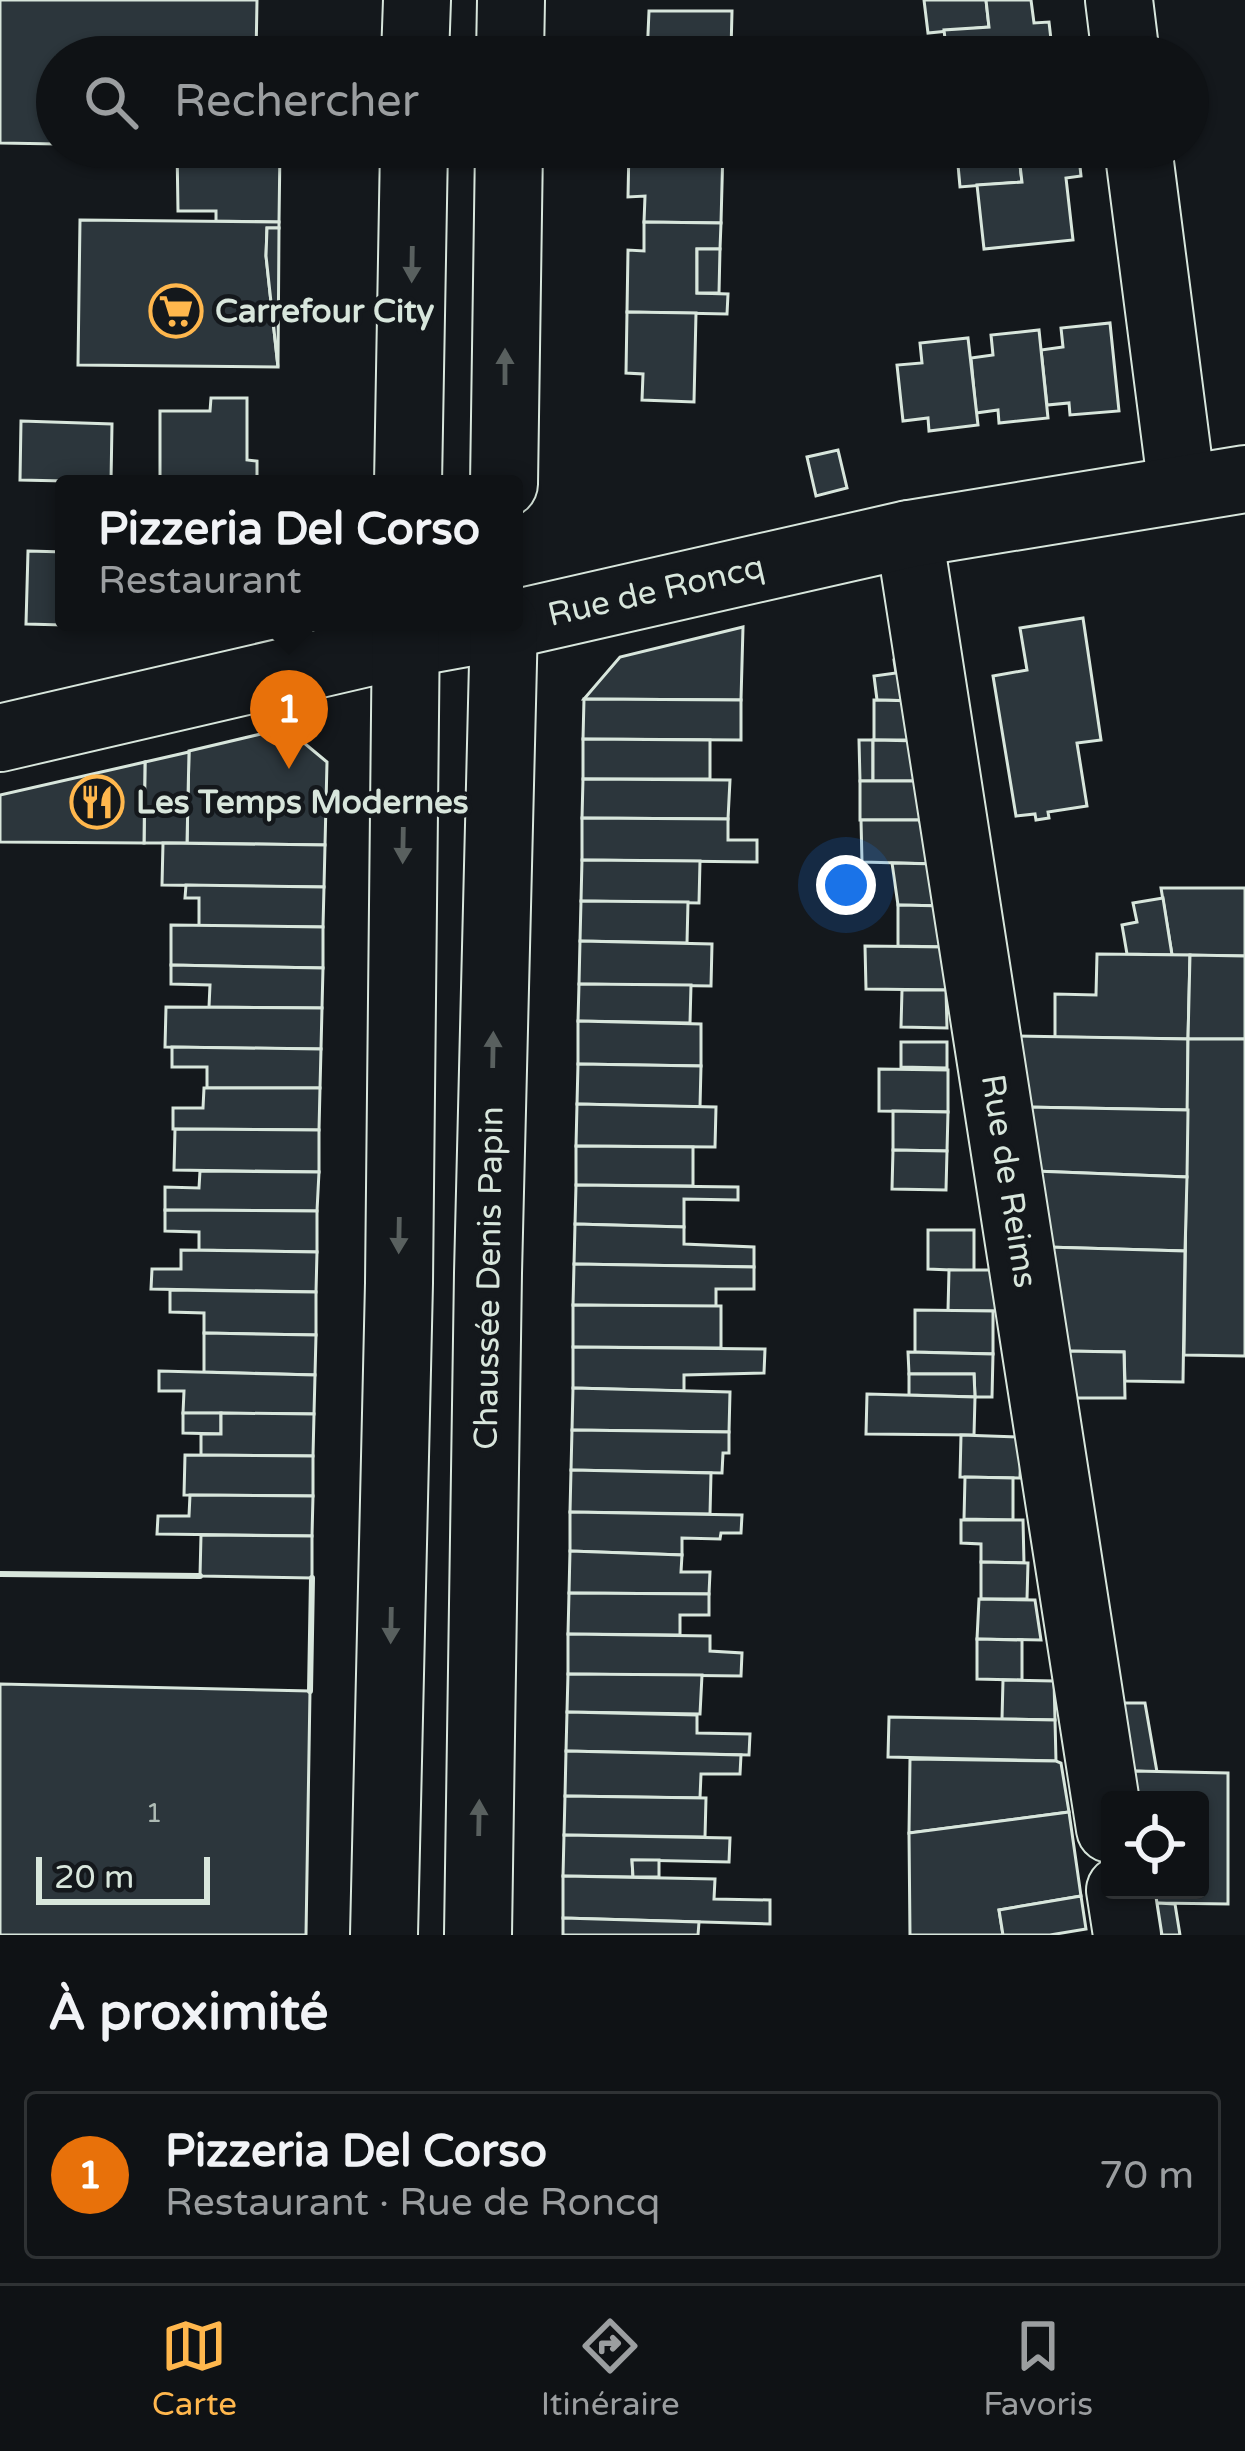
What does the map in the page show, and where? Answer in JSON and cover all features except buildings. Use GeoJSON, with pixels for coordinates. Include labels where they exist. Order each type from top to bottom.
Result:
{"type":"FeatureCollection","features":[{"type":"Feature","properties":{"kind":"main road"},"geometry":{"type":"LineString","coordinates":[[416,0],[416,36]]}},
{"type":"Feature","properties":{"kind":"main road"},"geometry":{"type":"LineString","coordinates":[[510,36],[511,0]]}},
{"type":"Feature","properties":{"kind":"main road"},"geometry":{"type":"LineString","coordinates":[[1119,0],[1123,36]]}},
{"type":"Feature","properties":{"kind":"main road"},"geometry":{"type":"LineString","coordinates":[[407,475],[414,168]]}},
{"type":"Feature","properties":{"kind":"main road"},"geometry":{"type":"LineString","coordinates":[[504,475],[508,168]]}},
{"type":"Feature","properties":{"kind":"main road"},"geometry":{"type":"LineString","coordinates":[[1141,168],[1182,489]]}},
{"type":"Feature","properties":{"kind":"main road","name":"Rue de Roncq"},"geometry":{"type":"LineString","coordinates":[[523,620],[909,534],[1245,479]]}},
{"type":"Feature","properties":{"kind":"main road","name":"Rue de Reims"},"geometry":{"type":"LineString","coordinates":[[909,534],[1104,1791]]}},
{"type":"Feature","properties":{"kind":"main road","name":"Chaussée Denis Papin"},"geometry":{"type":"LineString","coordinates":[[478,1935],[504,631]]}},
{"type":"Feature","properties":{"kind":"main road"},"geometry":{"type":"LineString","coordinates":[[384,1935],[399,1283],[405,633]]}},
{"type":"Feature","properties":{"kind":"main road","name":"Rue de Roncq"},"geometry":{"type":"LineString","coordinates":[[0,738],[405,633]]}},
{"type":"Feature","properties":{"kind":"main road"},"geometry":{"type":"LineString","coordinates":[[1121,1899],[1126,1935]]}},
{"type":"Feature","properties":{"kind":"wall"},"geometry":{"type":"LineString","coordinates":[[0,1574],[200,1576]]}},
{"type":"Feature","properties":{"kind":"wall"},"geometry":{"type":"LineString","coordinates":[[310,1691],[312,1578]]}},
{"type":"Feature","properties":{"kind":"place","name":"Carrefour City"},"geometry":{"type":"Point","coordinates":[176,311]}},
{"type":"Feature","properties":{"kind":"place","name":"Pizzeria Del Corso"},"geometry":{"type":"Point","coordinates":[289,769]}},
{"type":"Feature","properties":{"kind":"place","name":"Les Temps Modernes"},"geometry":{"type":"Point","coordinates":[97,802]}}]}
